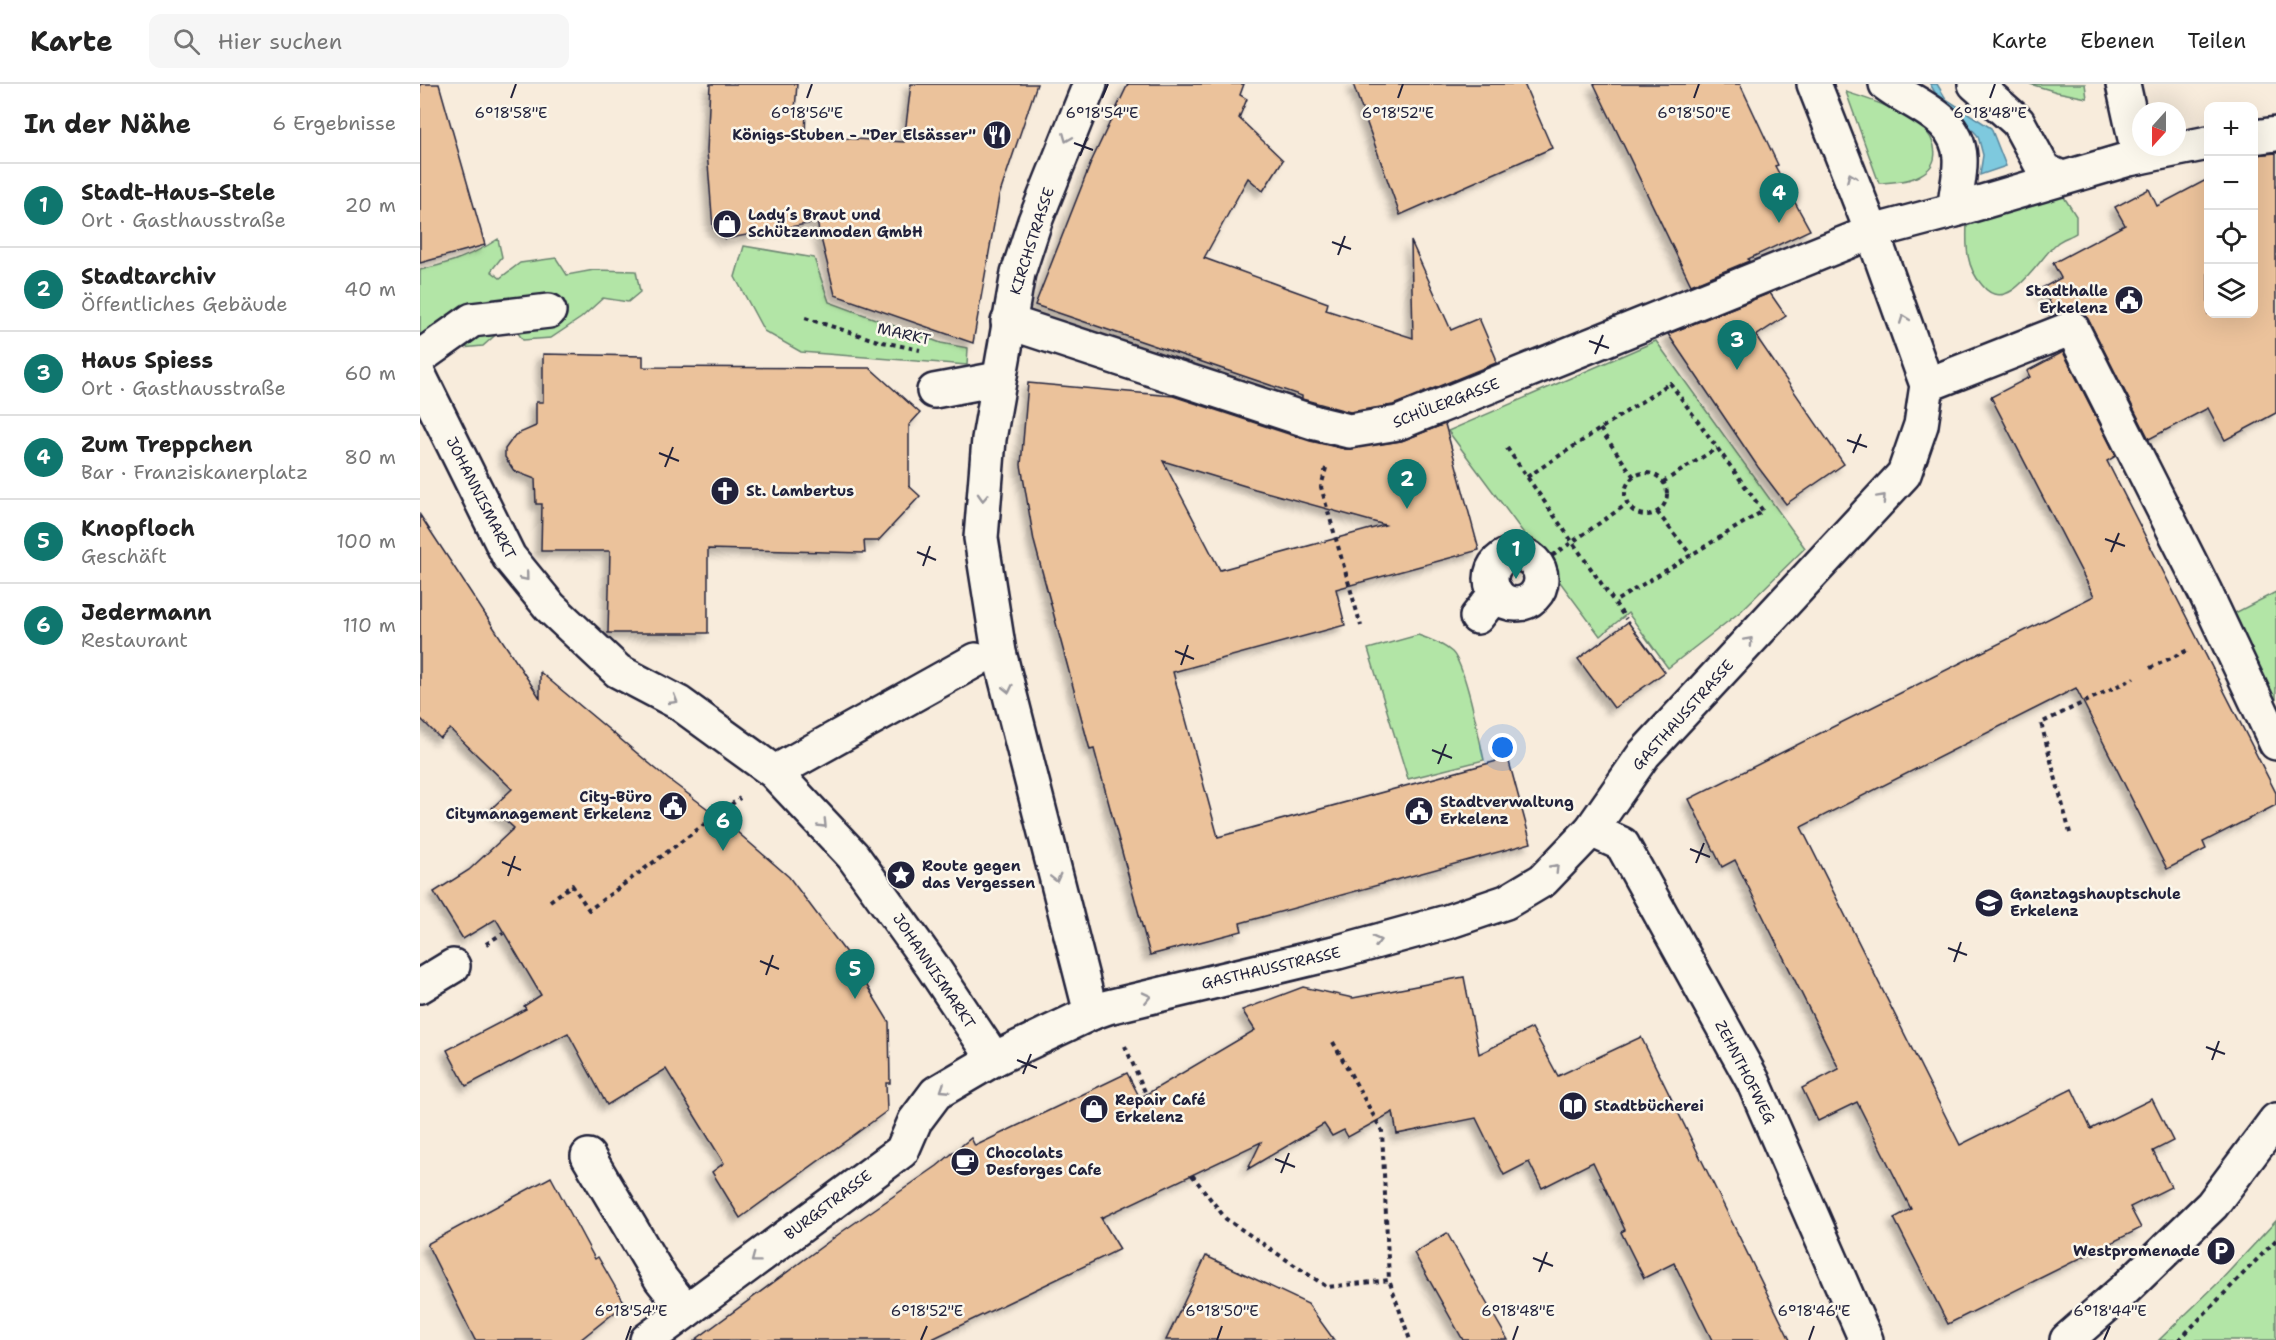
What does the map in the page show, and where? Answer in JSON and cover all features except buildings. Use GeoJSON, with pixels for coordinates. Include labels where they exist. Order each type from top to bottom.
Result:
{"type":"FeatureCollection","features":[{"type":"Feature","properties":{"kind":"street","name":"KIRCHSTRASSE"},"geometry":{"type":"LineString","coordinates":[[1090,84],[1035,221],[1018,273],[989,439],[981,538],[999,652],[1099,1010]]}},
{"type":"Feature","properties":{"kind":"street","name":"GASTHAUSSTRASSE"},"geometry":{"type":"LineString","coordinates":[[1099,1010],[1338,952],[1447,922],[1506,902],[1543,880],[1591,830],[1644,754],[1904,474],[1921,424],[1927,385],[1872,232],[1814,84]]}},
{"type":"Feature","properties":{"kind":"street"},"geometry":{"type":"LineString","coordinates":[[1887,84],[1922,105],[1952,132],[1960,156],[1955,210]]}},
{"type":"Feature","properties":{"kind":"street"},"geometry":{"type":"LineString","coordinates":[[1975,84],[2018,122],[2044,170],[2062,178]]}},
{"type":"Feature","properties":{"kind":"street"},"geometry":{"type":"LineString","coordinates":[[2123,84],[2139,157]]}},
{"type":"Feature","properties":{"kind":"street"},"geometry":{"type":"LineString","coordinates":[[2258,136],[2276,134]]}},
{"type":"Feature","properties":{"kind":"street","name":"SCHÜLERGASSE"},"geometry":{"type":"LineString","coordinates":[[1008,322],[1316,423],[1349,431],[1398,423],[1872,232],[2139,157],[2204,144]]}},
{"type":"Feature","properties":{"kind":"street"},"geometry":{"type":"LineString","coordinates":[[420,357],[472,320],[549,311]]}},
{"type":"Feature","properties":{"kind":"street"},"geometry":{"type":"LineString","coordinates":[[1927,385],[2072,328],[2205,592],[2276,743]]}},
{"type":"Feature","properties":{"kind":"street","name":"JOHANNISMARKT"},"geometry":{"type":"LineString","coordinates":[[420,377],[509,557],[550,607],[618,671],[679,703],[779,769],[854,856],[994,1059]]}},
{"type":"Feature","properties":{"kind":"street"},"geometry":{"type":"LineString","coordinates":[[934,391],[998,379]]}},
{"type":"Feature","properties":{"kind":"street"},"geometry":{"type":"LineString","coordinates":[[1486,605],[1503,601],[1514,604],[1525,602],[1535,596],[1540,586],[1541,574],[1536,564]]}},
{"type":"Feature","properties":{"kind":"street"},"geometry":{"type":"LineString","coordinates":[[779,769],[976,660]]}},
{"type":"Feature","properties":{"kind":"street","name":"ZEHNTHOFWEG"},"geometry":{"type":"LineString","coordinates":[[1591,830],[1622,844],[1753,1081],[1866,1340]]}},
{"type":"Feature","properties":{"kind":"street"},"geometry":{"type":"LineString","coordinates":[[420,986],[453,966]]}},
{"type":"Feature","properties":{"kind":"street"},"geometry":{"type":"LineString","coordinates":[[994,1059],[1099,1010]]}},
{"type":"Feature","properties":{"kind":"street","name":"BURGSTRASSE"},"geometry":{"type":"LineString","coordinates":[[647,1340],[902,1151],[915,1121],[936,1093],[994,1059]]}},
{"type":"Feature","properties":{"kind":"street"},"geometry":{"type":"LineString","coordinates":[[2067,1340],[2124,1290],[2212,1205],[2276,1120]]}},
{"type":"Feature","properties":{"kind":"street"},"geometry":{"type":"LineString","coordinates":[[588,1156],[661,1279],[686,1311]]}},
{"type":"Feature","properties":{"kind":"path","name":"MARKT"},"geometry":{"type":"LineString","coordinates":[[805,318],[878,341],[931,352]]}},
{"type":"Feature","properties":{"kind":"path"},"geometry":{"type":"LineString","coordinates":[[1527,477],[1671,383],[1763,511],[1614,602]]}},
{"type":"Feature","properties":{"kind":"path"},"geometry":{"type":"LineString","coordinates":[[1337,428],[1322,487],[1361,626]]}},
{"type":"Feature","properties":{"kind":"path"},"geometry":{"type":"LineString","coordinates":[[1600,429],[1634,477]]}},
{"type":"Feature","properties":{"kind":"path"},"geometry":{"type":"LineString","coordinates":[[1507,448],[1626,619]]}},
{"type":"Feature","properties":{"kind":"path"},"geometry":{"type":"LineString","coordinates":[[1664,482],[1717,448]]}},
{"type":"Feature","properties":{"kind":"path"},"geometry":{"type":"LineString","coordinates":[[1650,473],[1664,482],[1665,504],[1652,515],[1635,513],[1627,504],[1626,486],[1634,477],[1650,473]]}},
{"type":"Feature","properties":{"kind":"path"},"geometry":{"type":"LineString","coordinates":[[1536,564],[1555,555],[1627,504]]}},
{"type":"Feature","properties":{"kind":"path"},"geometry":{"type":"LineString","coordinates":[[1657,512],[1691,555]]}},
{"type":"Feature","properties":{"kind":"path"},"geometry":{"type":"LineString","coordinates":[[2070,833],[2041,723],[2134,678]]}},
{"type":"Feature","properties":{"kind":"path"},"geometry":{"type":"LineString","coordinates":[[550,901],[572,885],[589,910],[779,769]]}},
{"type":"Feature","properties":{"kind":"path"},"geometry":{"type":"LineString","coordinates":[[1099,1010],[1146,1094]]}},
{"type":"Feature","properties":{"kind":"path"},"geometry":{"type":"LineString","coordinates":[[1333,1042],[1382,1131],[1389,1280],[1410,1340]]}},
{"type":"Feature","properties":{"kind":"path"},"geometry":{"type":"LineString","coordinates":[[1191,1175],[1226,1219],[1327,1287],[1389,1280]]}},
{"type":"Feature","properties":{"kind":"path"},"geometry":{"type":"LineString","coordinates":[[2179,1340],[2276,1240]]}},
{"type":"Feature","properties":{"kind":"green space"},"geometry":{"type":"Polygon","coordinates":[[[2030,84],[2085,84],[2087,98],[2057,92],[2030,84]]]}},
{"type":"Feature","properties":{"kind":"green space"},"geometry":{"type":"Polygon","coordinates":[[[1846,92],[1895,110],[1921,126],[1934,145],[1932,165],[1920,175],[1910,179],[1879,183],[1846,92]]]}},
{"type":"Feature","properties":{"kind":"green space"},"geometry":{"type":"Polygon","coordinates":[[[2062,194],[2076,216],[2076,233],[2056,244],[2032,272],[2012,290],[2002,295],[1992,293],[1982,285],[1970,264],[1967,248],[1967,223],[2062,194]]]}},
{"type":"Feature","properties":{"kind":"green space"},"geometry":{"type":"Polygon","coordinates":[[[498,239],[502,257],[491,271],[500,278],[520,263],[556,258],[567,275],[594,270],[636,271],[640,292],[628,302],[603,298],[581,318],[551,338],[523,340],[510,322],[483,346],[420,350],[420,270],[460,258],[498,239]]]}},
{"type":"Feature","properties":{"kind":"green space"},"geometry":{"type":"Polygon","coordinates":[[[744,246],[814,258],[829,302],[941,343],[968,348],[967,365],[801,352],[764,331],[735,277],[744,246]]]}},
{"type":"Feature","properties":{"kind":"green space"},"geometry":{"type":"Polygon","coordinates":[[[1656,341],[1805,548],[1740,612],[1668,668],[1628,613],[1600,636],[1448,431],[1656,341]]]}},
{"type":"Feature","properties":{"kind":"green space"},"geometry":{"type":"Polygon","coordinates":[[[2276,592],[2276,718],[2229,616],[2276,592]]]}},
{"type":"Feature","properties":{"kind":"green space"},"geometry":{"type":"Polygon","coordinates":[[[1418,635],[1445,647],[1457,660],[1471,703],[1484,760],[1408,779],[1368,649],[1418,635]]]}},
{"type":"Feature","properties":{"kind":"green space"},"geometry":{"type":"Polygon","coordinates":[[[2276,1221],[2276,1340],[2159,1340],[2220,1281],[2276,1221]]]}},
{"type":"Feature","properties":{"kind":"water"},"geometry":{"type":"Polygon","coordinates":[[[1930,84],[1937,84],[1946,99],[1991,128],[2006,166],[1980,175],[1983,155],[1978,136],[1961,116],[1940,101],[1930,84]]]}},
{"type":"Feature","properties":{"kind":"place","name":"Königs-Stuben - \"Der Elsässer\""},"geometry":{"type":"Point","coordinates":[997,135]}},
{"type":"Feature","properties":{"kind":"place","name":"Zum Treppchen"},"geometry":{"type":"Point","coordinates":[1779,223]}},
{"type":"Feature","properties":{"kind":"place","name":"Lady´s Braut und Schützenmoden GmbH"},"geometry":{"type":"Point","coordinates":[727,224]}},
{"type":"Feature","properties":{"kind":"place","name":"Stadthalle Erkelenz"},"geometry":{"type":"Point","coordinates":[2129,300]}},
{"type":"Feature","properties":{"kind":"place","name":"Haus Spiess"},"geometry":{"type":"Point","coordinates":[1737,370]}},
{"type":"Feature","properties":{"kind":"place","name":"St. Lambertus"},"geometry":{"type":"Point","coordinates":[725,491]}},
{"type":"Feature","properties":{"kind":"place","name":"Stadtarchiv"},"geometry":{"type":"Point","coordinates":[1407,509]}},
{"type":"Feature","properties":{"kind":"place","name":"Stadt-Haus-Stele"},"geometry":{"type":"Point","coordinates":[1516,579]}},
{"type":"Feature","properties":{"kind":"place","name":"City-Büro Citymanagement Erkelenz"},"geometry":{"type":"Point","coordinates":[673,806]}},
{"type":"Feature","properties":{"kind":"place","name":"Stadtverwaltung Erkelenz"},"geometry":{"type":"Point","coordinates":[1419,811]}},
{"type":"Feature","properties":{"kind":"place","name":"Jedermann"},"geometry":{"type":"Point","coordinates":[723,851]}},
{"type":"Feature","properties":{"kind":"place","name":"Route gegen das Vergessen"},"geometry":{"type":"Point","coordinates":[901,875]}},
{"type":"Feature","properties":{"kind":"place","name":"Ganztagshauptschule Erkelenz"},"geometry":{"type":"Point","coordinates":[1989,903]}},
{"type":"Feature","properties":{"kind":"place","name":"Knopfloch"},"geometry":{"type":"Point","coordinates":[855,999]}},
{"type":"Feature","properties":{"kind":"place","name":"Stadtbücherei"},"geometry":{"type":"Point","coordinates":[1573,1106]}},
{"type":"Feature","properties":{"kind":"place","name":"Repair Café Erkelenz"},"geometry":{"type":"Point","coordinates":[1094,1109]}},
{"type":"Feature","properties":{"kind":"place","name":"Chocolats Desforges Cafe"},"geometry":{"type":"Point","coordinates":[965,1162]}},
{"type":"Feature","properties":{"kind":"place","name":"Westpromenade"},"geometry":{"type":"Point","coordinates":[2221,1251]}}]}
